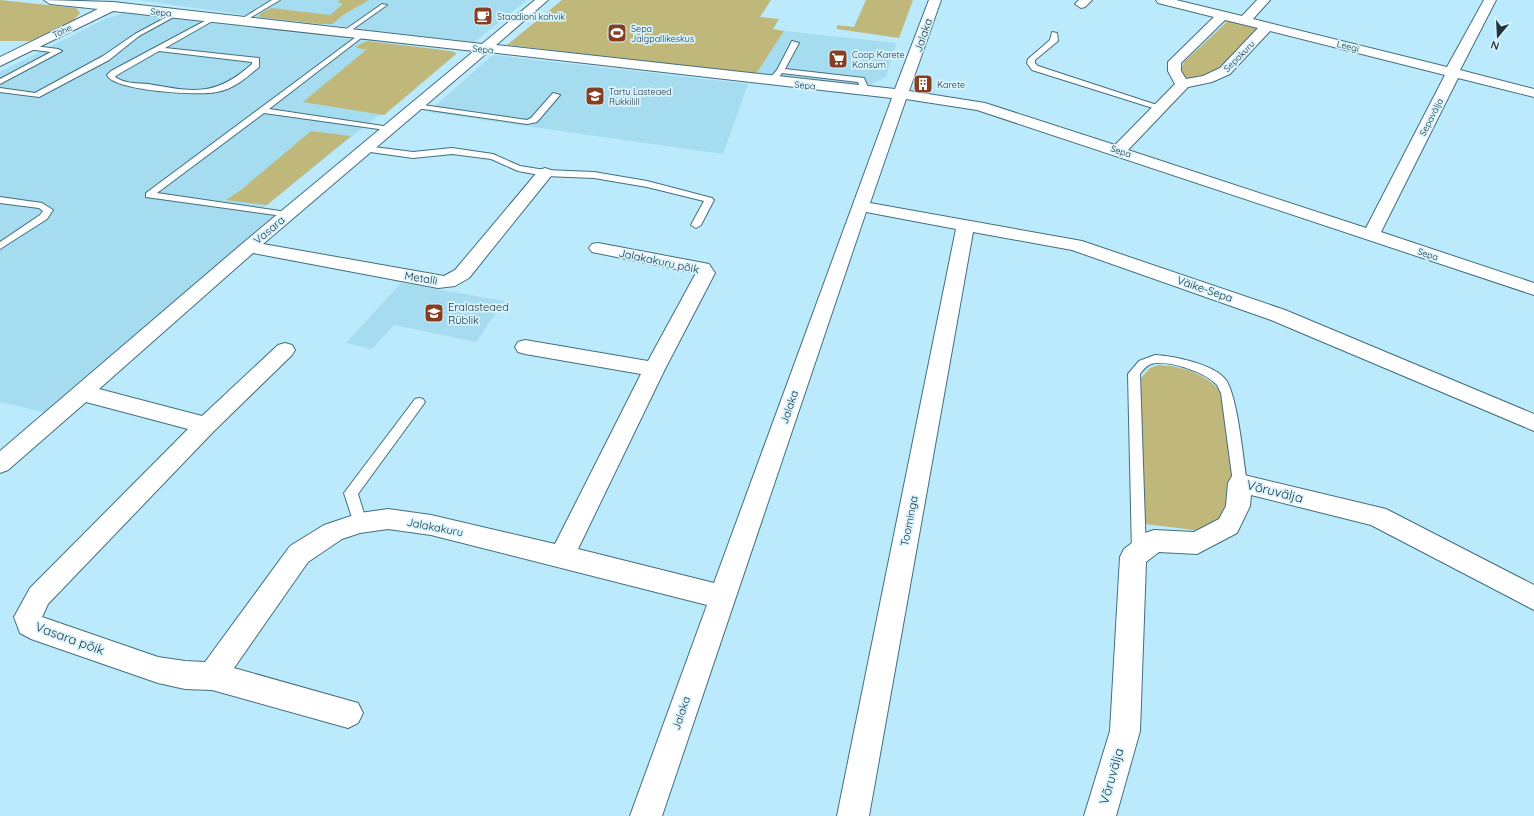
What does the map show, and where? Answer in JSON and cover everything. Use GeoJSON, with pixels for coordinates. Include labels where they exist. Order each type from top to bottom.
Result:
{"type":"FeatureCollection","features":[{"type":"Feature","properties":{"kind":"street","name":"Sepa"},"geometry":{"type":"LineString","coordinates":[[50,0],[484,49],[776,76],[866,92],[901,95],[980,106],[1119,150],[1534,289]]}},
{"type":"Feature","properties":{"kind":"street","name":"Tähe"},"geometry":{"type":"LineString","coordinates":[[0,62],[125,0]]}},
{"type":"Feature","properties":{"kind":"street","name":"Vasara"},"geometry":{"type":"LineString","coordinates":[[0,464],[249,247],[542,0]]}},
{"type":"Feature","properties":{"kind":"street","name":"Jalaka"},"geometry":{"type":"LineString","coordinates":[[646,816],[860,206],[935,0]]}},
{"type":"Feature","properties":{"kind":"street","name":"Leegi"},"geometry":{"type":"LineString","coordinates":[[1162,0],[1534,93]]}},
{"type":"Feature","properties":{"kind":"street"},"geometry":{"type":"LineString","coordinates":[[1245,20],[1264,0]]}},
{"type":"Feature","properties":{"kind":"street","name":"Sepavälja"},"geometry":{"type":"LineString","coordinates":[[1371,235],[1450,81],[1452,72],[1490,0]]}},
{"type":"Feature","properties":{"kind":"street"},"geometry":{"type":"LineString","coordinates":[[1119,150],[1183,84],[1175,75],[1175,62],[1223,15]]}},
{"type":"Feature","properties":{"kind":"street","name":"Sepakuru"},"geometry":{"type":"LineString","coordinates":[[1183,84],[1207,79],[1225,71],[1267,26]]}},
{"type":"Feature","properties":{"kind":"street","name":"Metalli"},"geometry":{"type":"LineString","coordinates":[[249,247],[438,282],[448,282],[462,274],[545,173]]}},
{"type":"Feature","properties":{"kind":"street","name":"Väike-Sepa"},"geometry":{"type":"LineString","coordinates":[[860,206],[1076,245],[1278,315],[1534,423]]}},
{"type":"Feature","properties":{"kind":"street","name":"Toominga"},"geometry":{"type":"LineString","coordinates":[[853,816],[965,226]]}},
{"type":"Feature","properties":{"kind":"street","name":"Jalakakuru põik"},"geometry":{"type":"LineString","coordinates":[[562,556],[654,369],[706,273],[702,268],[598,248]]}},
{"type":"Feature","properties":{"kind":"street"},"geometry":{"type":"LineString","coordinates":[[525,347],[654,369]]}},
{"type":"Feature","properties":{"kind":"street","name":"Vasara põik"},"geometry":{"type":"LineString","coordinates":[[285,350],[206,425],[39,596],[28,617],[30,624],[41,630],[158,670],[185,675],[212,676],[348,713]]}},
{"type":"Feature","properties":{"kind":"street"},"geometry":{"type":"LineString","coordinates":[[83,393],[206,425]]}},
{"type":"Feature","properties":{"kind":"street","name":"Võruvälja"},"geometry":{"type":"LineString","coordinates":[[1100,816],[1124,731],[1133,558],[1154,541],[1197,543],[1228,526],[1238,506],[1240,483],[1378,516],[1534,598]]}},
{"type":"Feature","properties":{"kind":"street","name":"Jalakakuru"},"geometry":{"type":"LineString","coordinates":[[212,676],[299,554],[333,532],[360,522],[388,519],[431,525],[562,556],[722,597]]}},
{"type":"Feature","properties":{"kind":"lane"},"geometry":{"type":"LineString","coordinates":[[241,22],[277,0]]}},
{"type":"Feature","properties":{"kind":"lane"},"geometry":{"type":"LineString","coordinates":[[344,33],[384,5]]}},
{"type":"Feature","properties":{"kind":"lane"},"geometry":{"type":"LineString","coordinates":[[0,90],[36,95],[106,58],[137,35],[176,14]]}},
{"type":"Feature","properties":{"kind":"lane"},"geometry":{"type":"LineString","coordinates":[[158,49],[253,59],[257,62],[252,69],[230,86],[206,93],[192,93],[117,81],[112,78],[111,75],[214,18]]}},
{"type":"Feature","properties":{"kind":"lane"},"geometry":{"type":"LineString","coordinates":[[1054,33],[1054,41],[1032,59],[1031,62],[1035,68],[1160,107]]}},
{"type":"Feature","properties":{"kind":"lane"},"geometry":{"type":"LineString","coordinates":[[287,215],[149,195],[362,35]]}},
{"type":"Feature","properties":{"kind":"lane"},"geometry":{"type":"LineString","coordinates":[[776,76],[795,43]]}},
{"type":"Feature","properties":{"kind":"lane"},"geometry":{"type":"LineString","coordinates":[[0,82],[58,51],[30,47]]}},
{"type":"Feature","properties":{"kind":"lane"},"geometry":{"type":"LineString","coordinates":[[0,73],[13,75]]}},
{"type":"Feature","properties":{"kind":"lane"},"geometry":{"type":"LineString","coordinates":[[416,106],[527,122],[534,120],[556,95]]}},
{"type":"Feature","properties":{"kind":"lane"},"geometry":{"type":"LineString","coordinates":[[261,110],[390,128]]}},
{"type":"Feature","properties":{"kind":"lane"},"geometry":{"type":"LineString","coordinates":[[366,149],[413,155],[452,151],[493,157],[518,168],[545,173],[594,175],[648,184],[710,200],[696,224]]}},
{"type":"Feature","properties":{"kind":"lane"},"geometry":{"type":"LineString","coordinates":[[0,200],[42,206],[48,210],[44,217],[0,246]]}},
{"type":"Feature","properties":{"kind":"lane"},"geometry":{"type":"LineString","coordinates":[[1139,553],[1134,374],[1138,366],[1148,360],[1162,359],[1179,362],[1209,374],[1221,382],[1227,393],[1240,483]]}},
{"type":"Feature","properties":{"kind":"lane"},"geometry":{"type":"LineString","coordinates":[[360,522],[351,492],[419,402]]}},
{"type":"Feature","properties":{"kind":"shaded area"},"geometry":{"type":"Polygon","coordinates":[[[0,0],[76,8],[80,13],[74,20],[30,41],[0,41],[0,0]]]}},
{"type":"Feature","properties":{"kind":"shaded area"},"geometry":{"type":"Polygon","coordinates":[[[139,0],[527,0],[474,42],[259,17],[139,0]]]}},
{"type":"Feature","properties":{"kind":"shaded area"},"geometry":{"type":"Polygon","coordinates":[[[340,0],[369,0],[343,15],[332,24],[319,24],[259,17],[261,13],[271,8],[330,15],[343,4],[337,2],[340,0]]]}},
{"type":"Feature","properties":{"kind":"shaded area","name":"Sepa Jalgpallikeskus"},"geometry":{"type":"Polygon","coordinates":[[[562,0],[771,0],[760,17],[779,19],[773,29],[784,31],[756,74],[507,45],[562,0]]]}},
{"type":"Feature","properties":{"kind":"shaded area"},"geometry":{"type":"Polygon","coordinates":[[[866,0],[913,0],[899,38],[837,29],[837,25],[854,27],[866,0]]]}},
{"type":"Feature","properties":{"kind":"shaded area"},"geometry":{"type":"Polygon","coordinates":[[[124,13],[451,51],[456,54],[384,115],[379,115],[260,210],[287,215],[57,415],[0,402],[0,72],[105,19],[124,13]]]}},
{"type":"Feature","properties":{"kind":"shaded area"},"geometry":{"type":"Polygon","coordinates":[[[1229,20],[1260,28],[1234,55],[1212,73],[1201,77],[1190,78],[1179,74],[1184,62],[1229,20]]]}},
{"type":"Feature","properties":{"kind":"shaded area"},"geometry":{"type":"Polygon","coordinates":[[[784,31],[896,43],[886,77],[873,83],[871,86],[756,74],[784,31]]]}},
{"type":"Feature","properties":{"kind":"shaded area"},"geometry":{"type":"Polygon","coordinates":[[[367,41],[451,51],[456,54],[384,115],[303,102],[366,50],[355,47],[367,41]]]}},
{"type":"Feature","properties":{"kind":"shaded area","name":"Tartu Lasteaed Rukkilill"},"geometry":{"type":"Polygon","coordinates":[[[493,55],[748,84],[723,154],[428,112],[493,55]]]}},
{"type":"Feature","properties":{"kind":"shaded area"},"geometry":{"type":"Polygon","coordinates":[[[311,131],[351,136],[267,205],[226,200],[241,190],[311,131]]]}},
{"type":"Feature","properties":{"kind":"shaded area","name":"Eralasteaed Rüblik"},"geometry":{"type":"Polygon","coordinates":[[[401,283],[504,301],[476,342],[394,325],[372,349],[346,343],[401,283]]]}},
{"type":"Feature","properties":{"kind":"shaded area"},"geometry":{"type":"Polygon","coordinates":[[[1158,365],[1177,367],[1194,372],[1210,382],[1223,395],[1235,477],[1223,517],[1207,528],[1194,530],[1145,524],[1140,379],[1150,368],[1158,365]]]}},
{"type":"Feature","properties":{"kind":"place","name":"Staadioni kohvik"},"geometry":{"type":"Point","coordinates":[483,16]}},
{"type":"Feature","properties":{"kind":"place","name":"Sepa Jalgpallikeskus"},"geometry":{"type":"Point","coordinates":[617,33]}},
{"type":"Feature","properties":{"kind":"place","name":"Coop Karete Konsum"},"geometry":{"type":"Point","coordinates":[838,59]}},
{"type":"Feature","properties":{"kind":"place","name":"Karete"},"geometry":{"type":"Point","coordinates":[923,84]}},
{"type":"Feature","properties":{"kind":"place","name":"Tartu Lasteaed Rukkilill"},"geometry":{"type":"Point","coordinates":[595,96]}},
{"type":"Feature","properties":{"kind":"place","name":"Eralasteaed Rüblik"},"geometry":{"type":"Point","coordinates":[434,313]}}]}
